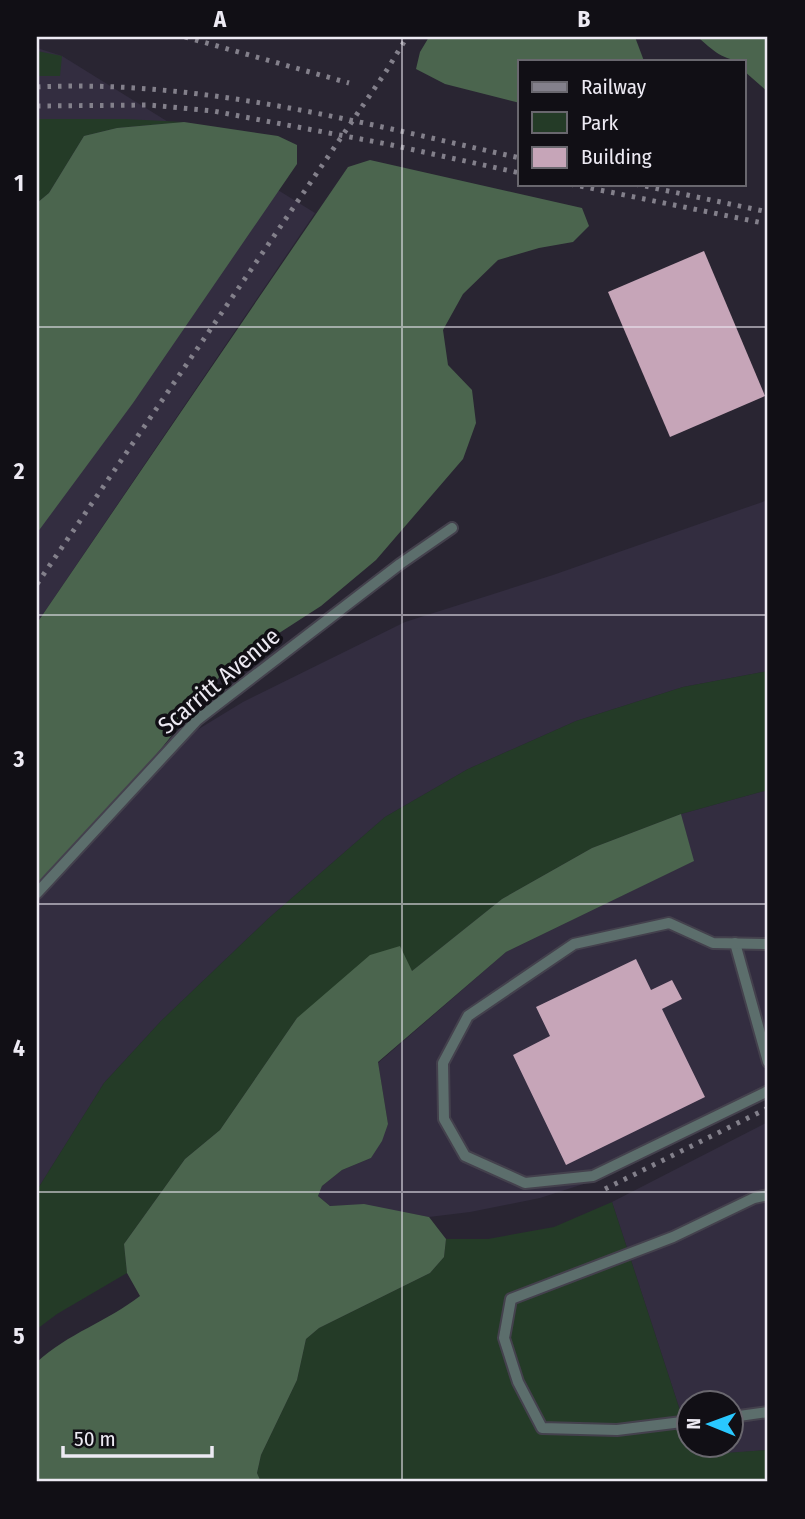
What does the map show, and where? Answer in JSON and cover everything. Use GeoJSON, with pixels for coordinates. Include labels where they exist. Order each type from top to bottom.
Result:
{"type":"FeatureCollection","features":[{"type":"Feature","properties":{"kind":"lane","name":"Scarritt Avenue"},"geometry":{"type":"LineString","coordinates":[[37,893],[197,720],[400,564],[452,528]]}},
{"type":"Feature","properties":{"kind":"lane"},"geometry":{"type":"LineString","coordinates":[[768,944],[713,943],[670,923],[574,944],[468,1016],[443,1063],[444,1119],[465,1156],[526,1183],[593,1176],[768,1091]]}},
{"type":"Feature","properties":{"kind":"lane"},"geometry":{"type":"LineString","coordinates":[[735,943],[768,1062]]}},
{"type":"Feature","properties":{"kind":"lane"},"geometry":{"type":"LineString","coordinates":[[676,1424],[617,1430],[542,1429],[518,1382],[504,1338],[511,1299],[673,1237],[754,1198],[768,1195]]}},
{"type":"Feature","properties":{"kind":"lane"},"geometry":{"type":"LineString","coordinates":[[746,1415],[768,1412]]}},
{"type":"Feature","properties":{"kind":"shaded area"},"geometry":{"type":"Polygon","coordinates":[[[37,48],[62,56],[315,213],[37,623],[37,48]]]}},
{"type":"Feature","properties":{"kind":"shaded area"},"geometry":{"type":"Polygon","coordinates":[[[768,500],[768,671],[683,687],[576,721],[468,769],[385,817],[270,917],[161,1021],[104,1083],[37,1190],[37,892],[156,755],[243,702],[405,622],[553,575],[768,500]]]}},
{"type":"Feature","properties":{"kind":"shaded area"},"geometry":{"type":"Polygon","coordinates":[[[768,790],[768,1098],[599,1179],[540,1198],[429,1217],[364,1205],[330,1206],[318,1196],[322,1186],[342,1170],[371,1158],[388,1124],[378,1063],[506,952],[693,861],[681,814],[768,790]]]}},
{"type":"Feature","properties":{"kind":"shaded area"},"geometry":{"type":"Polygon","coordinates":[[[768,1122],[768,1450],[746,1452],[746,1390],[676,1390],[676,1398],[612,1202],[768,1122]]]}},
{"type":"Feature","properties":{"kind":"green space"},"geometry":{"type":"Polygon","coordinates":[[[429,37],[635,37],[644,60],[518,60],[518,102],[445,84],[416,69],[420,52],[429,37]]]}},
{"type":"Feature","properties":{"kind":"green space"},"geometry":{"type":"Polygon","coordinates":[[[698,37],[768,37],[768,92],[746,73],[746,60],[734,60],[713,50],[698,37]]]}},
{"type":"Feature","properties":{"kind":"green space"},"geometry":{"type":"Polygon","coordinates":[[[37,51],[62,56],[60,76],[37,76],[37,51]]]}},
{"type":"Feature","properties":{"kind":"green space"},"geometry":{"type":"Polygon","coordinates":[[[37,119],[184,122],[117,128],[84,136],[49,193],[37,203],[37,119]]]}},
{"type":"Feature","properties":{"kind":"green space"},"geometry":{"type":"Polygon","coordinates":[[[184,122],[278,136],[297,145],[297,164],[133,403],[37,533],[37,203],[49,193],[84,136],[117,128],[184,122]]]}},
{"type":"Feature","properties":{"kind":"green space"},"geometry":{"type":"Polygon","coordinates":[[[370,160],[582,208],[589,226],[573,242],[539,248],[498,260],[463,294],[443,330],[448,365],[472,390],[476,423],[463,459],[376,560],[321,606],[228,666],[156,755],[37,892],[37,623],[348,167],[370,160]]]}},
{"type":"Feature","properties":{"kind":"green space"},"geometry":{"type":"Polygon","coordinates":[[[768,671],[768,790],[681,814],[592,848],[502,899],[412,971],[297,1018],[220,1130],[185,1159],[124,1244],[127,1273],[57,1314],[37,1329],[37,1190],[104,1083],[161,1021],[270,917],[385,817],[468,769],[576,721],[683,687],[768,671]]]}},
{"type":"Feature","properties":{"kind":"green space"},"geometry":{"type":"Polygon","coordinates":[[[681,814],[694,861],[506,952],[378,1062],[388,1124],[382,1141],[371,1158],[342,1170],[322,1186],[318,1196],[330,1206],[364,1204],[429,1217],[446,1239],[444,1257],[430,1273],[319,1328],[306,1339],[297,1380],[261,1455],[257,1473],[261,1482],[37,1482],[37,1362],[61,1343],[140,1296],[127,1273],[124,1244],[185,1159],[220,1130],[297,1018],[370,955],[400,946],[412,971],[502,899],[592,848],[681,814]]]}},
{"type":"Feature","properties":{"kind":"green space"},"geometry":{"type":"Polygon","coordinates":[[[612,1202],[676,1398],[676,1460],[746,1460],[746,1452],[768,1450],[768,1482],[261,1482],[257,1473],[261,1455],[297,1380],[306,1339],[319,1328],[430,1273],[444,1257],[446,1239],[488,1239],[554,1227],[612,1202]]]}},
{"type":"Feature","properties":{"kind":"building"},"geometry":{"type":"Polygon","coordinates":[[[704,251],[765,396],[670,437],[608,292],[704,251]]]}},
{"type":"Feature","properties":{"kind":"building"},"geometry":{"type":"Polygon","coordinates":[[[636,959],[651,990],[672,980],[682,999],[662,1009],[705,1097],[566,1165],[513,1055],[550,1036],[536,1007],[636,959]]]}},
{"type":"Feature","properties":{"kind":"railway"},"geometry":{"type":"LineString","coordinates":[[185,37],[349,83]]}},
{"type":"Feature","properties":{"kind":"railway"},"geometry":{"type":"LineString","coordinates":[[37,584],[407,37]]}},
{"type":"Feature","properties":{"kind":"railway"},"geometry":{"type":"LineString","coordinates":[[37,87],[98,86],[220,97],[341,118],[518,158]]}},
{"type":"Feature","properties":{"kind":"railway"},"geometry":{"type":"LineString","coordinates":[[37,106],[149,105],[213,111],[518,173]]}},
{"type":"Feature","properties":{"kind":"railway"},"geometry":{"type":"LineString","coordinates":[[580,186],[768,224]]}},
{"type":"Feature","properties":{"kind":"railway"},"geometry":{"type":"LineString","coordinates":[[644,186],[768,212]]}},
{"type":"Feature","properties":{"kind":"railway"},"geometry":{"type":"LineString","coordinates":[[605,1189],[768,1108]]}}]}
